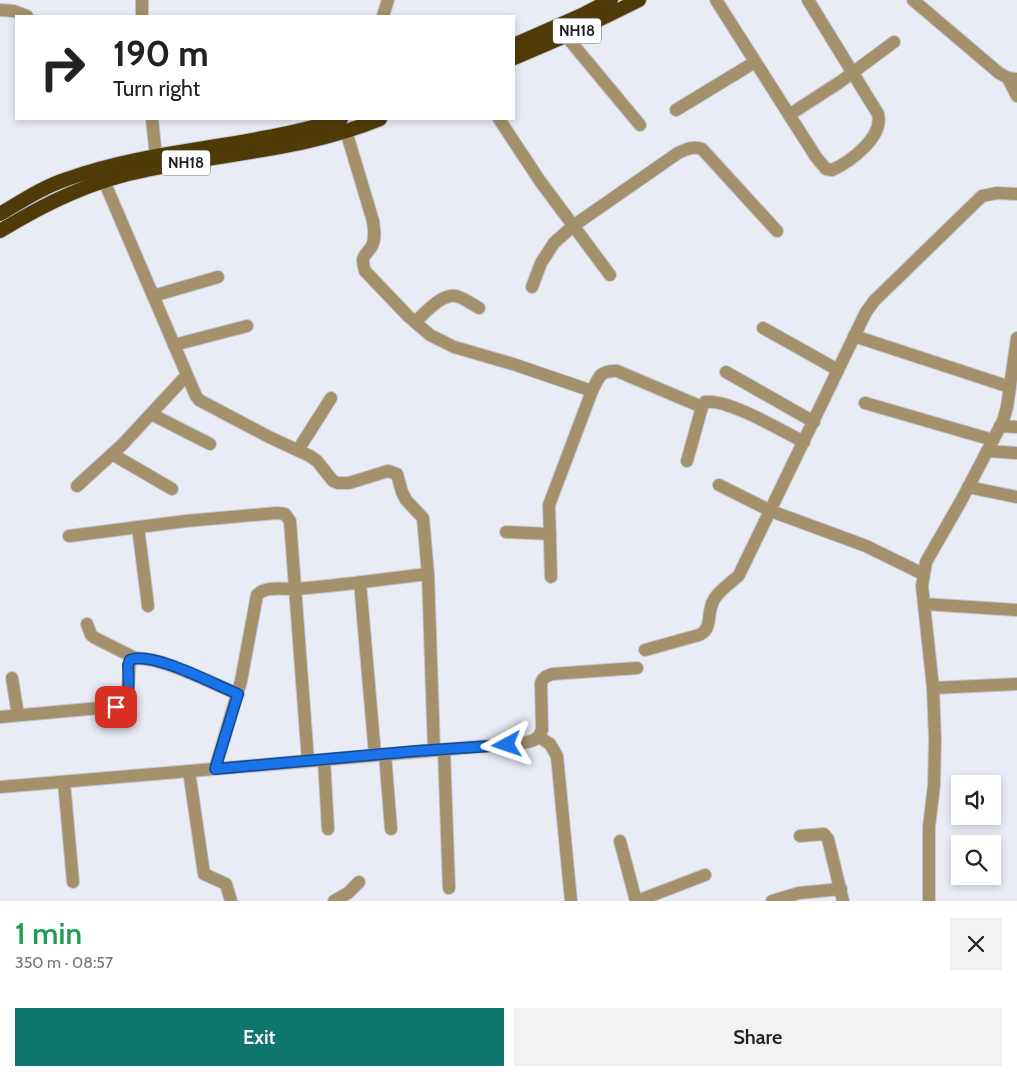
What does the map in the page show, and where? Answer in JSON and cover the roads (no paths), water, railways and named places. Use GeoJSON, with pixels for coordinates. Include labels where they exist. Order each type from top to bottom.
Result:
{"type":"FeatureCollection","features":[{"type":"Feature","properties":{"kind":"highway","name":"NH18"},"geometry":{"type":"LineString","coordinates":[[515,45],[611,0]]}},
{"type":"Feature","properties":{"kind":"highway","name":"NH18"},"geometry":{"type":"LineString","coordinates":[[515,58],[566,36],[640,0]]}},
{"type":"Feature","properties":{"kind":"highway","name":"NH18"},"geometry":{"type":"LineString","coordinates":[[0,214],[32,194],[66,179],[121,162],[233,144],[300,125],[344,125],[374,120]]}},
{"type":"Feature","properties":{"kind":"highway","name":"NH18"},"geometry":{"type":"LineString","coordinates":[[0,231],[58,198],[104,181],[146,170],[290,146],[344,125]]}},
{"type":"Feature","properties":{"kind":"street"},"geometry":{"type":"LineString","coordinates":[[142,0],[142,15]]}},
{"type":"Feature","properties":{"kind":"street"},"geometry":{"type":"LineString","coordinates":[[383,15],[388,0]]}},
{"type":"Feature","properties":{"kind":"street"},"geometry":{"type":"LineString","coordinates":[[716,0],[816,157],[826,169],[832,170],[845,164],[869,141],[880,120],[808,0]]}},
{"type":"Feature","properties":{"kind":"street"},"geometry":{"type":"LineString","coordinates":[[913,0],[999,73],[1012,79],[1017,96]]}},
{"type":"Feature","properties":{"kind":"street"},"geometry":{"type":"LineString","coordinates":[[0,10],[14,11],[24,15]]}},
{"type":"Feature","properties":{"kind":"street"},"geometry":{"type":"LineString","coordinates":[[566,36],[640,125]]}},
{"type":"Feature","properties":{"kind":"street"},"geometry":{"type":"LineString","coordinates":[[788,115],[852,73],[894,42]]}},
{"type":"Feature","properties":{"kind":"street"},"geometry":{"type":"LineString","coordinates":[[676,110],[755,62]]}},
{"type":"Feature","properties":{"kind":"street"},"geometry":{"type":"LineString","coordinates":[[152,120],[156,156]]}},
{"type":"Feature","properties":{"kind":"street"},"geometry":{"type":"LineString","coordinates":[[500,120],[540,181],[610,275]]}},
{"type":"Feature","properties":{"kind":"street"},"geometry":{"type":"LineString","coordinates":[[344,125],[373,222],[374,236],[372,245],[364,255],[362,263],[365,271],[430,335],[454,347],[513,364],[592,391]]}},
{"type":"Feature","properties":{"kind":"street"},"geometry":{"type":"LineString","coordinates":[[532,288],[541,263],[548,251],[573,226],[678,153],[695,147],[702,150],[777,231]]}},
{"type":"Feature","properties":{"kind":"street"},"geometry":{"type":"LineString","coordinates":[[104,181],[186,376],[199,400],[317,461],[333,481],[338,483],[349,483],[388,471],[397,474],[406,500],[423,518],[449,888]]}},
{"type":"Feature","properties":{"kind":"street"},"geometry":{"type":"LineString","coordinates":[[645,650],[703,633],[709,620],[710,607],[721,590],[739,575],[854,336],[874,301],[982,196],[997,193],[1017,194]]}},
{"type":"Feature","properties":{"kind":"street"},"geometry":{"type":"LineString","coordinates":[[153,296],[218,277]]}},
{"type":"Feature","properties":{"kind":"street"},"geometry":{"type":"LineString","coordinates":[[415,322],[440,300],[448,297],[456,296],[478,308]]}},
{"type":"Feature","properties":{"kind":"street"},"geometry":{"type":"LineString","coordinates":[[174,345],[248,326]]}},
{"type":"Feature","properties":{"kind":"street"},"geometry":{"type":"LineString","coordinates":[[763,328],[838,370]]}},
{"type":"Feature","properties":{"kind":"street"},"geometry":{"type":"LineString","coordinates":[[854,336],[1010,387]]}},
{"type":"Feature","properties":{"kind":"street"},"geometry":{"type":"LineString","coordinates":[[929,901],[929,827],[934,785],[933,688],[922,586],[926,562],[1000,426],[1007,407],[1017,338]]}},
{"type":"Feature","properties":{"kind":"street"},"geometry":{"type":"LineString","coordinates":[[551,577],[549,505],[600,374],[608,370],[617,371],[702,407]]}},
{"type":"Feature","properties":{"kind":"street"},"geometry":{"type":"LineString","coordinates":[[726,372],[814,422]]}},
{"type":"Feature","properties":{"kind":"street"},"geometry":{"type":"LineString","coordinates":[[77,486],[112,454],[186,376]]}},
{"type":"Feature","properties":{"kind":"street"},"geometry":{"type":"LineString","coordinates":[[298,450],[331,398]]}},
{"type":"Feature","properties":{"kind":"street"},"geometry":{"type":"LineString","coordinates":[[687,461],[702,407],[705,402],[711,401],[727,404],[804,442]]}},
{"type":"Feature","properties":{"kind":"street"},"geometry":{"type":"LineString","coordinates":[[865,403],[990,446],[1017,453]]}},
{"type":"Feature","properties":{"kind":"street"},"geometry":{"type":"LineString","coordinates":[[151,414],[210,444]]}},
{"type":"Feature","properties":{"kind":"street"},"geometry":{"type":"LineString","coordinates":[[1000,426],[1017,427]]}},
{"type":"Feature","properties":{"kind":"street"},"geometry":{"type":"LineString","coordinates":[[112,454],[172,489]]}},
{"type":"Feature","properties":{"kind":"street"},"geometry":{"type":"LineString","coordinates":[[719,485],[771,511],[866,546],[924,574]]}},
{"type":"Feature","properties":{"kind":"street"},"geometry":{"type":"LineString","coordinates":[[968,487],[1017,497]]}},
{"type":"Feature","properties":{"kind":"street"},"geometry":{"type":"LineString","coordinates":[[69,536],[277,512],[285,514],[290,521],[308,761]]}},
{"type":"Feature","properties":{"kind":"street"},"geometry":{"type":"LineString","coordinates":[[138,527],[148,606]]}},
{"type":"Feature","properties":{"kind":"street"},"geometry":{"type":"LineString","coordinates":[[506,532],[550,534]]}},
{"type":"Feature","properties":{"kind":"street"},"geometry":{"type":"LineString","coordinates":[[215,769],[238,694],[257,595],[260,591],[428,574]]}},
{"type":"Feature","properties":{"kind":"street"},"geometry":{"type":"LineString","coordinates":[[360,582],[380,755],[391,829]]}},
{"type":"Feature","properties":{"kind":"street"},"geometry":{"type":"LineString","coordinates":[[924,604],[1017,610]]}},
{"type":"Feature","properties":{"kind":"street"},"geometry":{"type":"LineString","coordinates":[[87,624],[91,635],[95,638],[135,658],[158,660],[238,694]]}},
{"type":"Feature","properties":{"kind":"street"},"geometry":{"type":"LineString","coordinates":[[0,717],[122,706],[128,698],[128,665],[130,660],[135,658]]}},
{"type":"Feature","properties":{"kind":"street"},"geometry":{"type":"LineString","coordinates":[[0,787],[523,743],[535,740],[539,737],[542,730],[541,683],[547,676],[552,674],[637,668]]}},
{"type":"Feature","properties":{"kind":"street"},"geometry":{"type":"LineString","coordinates":[[12,678],[18,715]]}},
{"type":"Feature","properties":{"kind":"street"},"geometry":{"type":"LineString","coordinates":[[933,688],[1017,684]]}},
{"type":"Feature","properties":{"kind":"street"},"geometry":{"type":"LineString","coordinates":[[539,737],[550,744],[557,756],[571,901]]}},
{"type":"Feature","properties":{"kind":"street"},"geometry":{"type":"LineString","coordinates":[[324,760],[328,829]]}},
{"type":"Feature","properties":{"kind":"street"},"geometry":{"type":"LineString","coordinates":[[189,771],[204,874],[226,884],[231,901]]}},
{"type":"Feature","properties":{"kind":"street"},"geometry":{"type":"LineString","coordinates":[[64,782],[73,882]]}},
{"type":"Feature","properties":{"kind":"street"},"geometry":{"type":"LineString","coordinates":[[772,901],[799,893],[842,895],[828,839],[824,834],[800,836]]}},
{"type":"Feature","properties":{"kind":"street"},"geometry":{"type":"LineString","coordinates":[[620,841],[637,901],[705,875]]}},
{"type":"Feature","properties":{"kind":"street"},"geometry":{"type":"LineString","coordinates":[[340,899],[359,882]]}}]}
